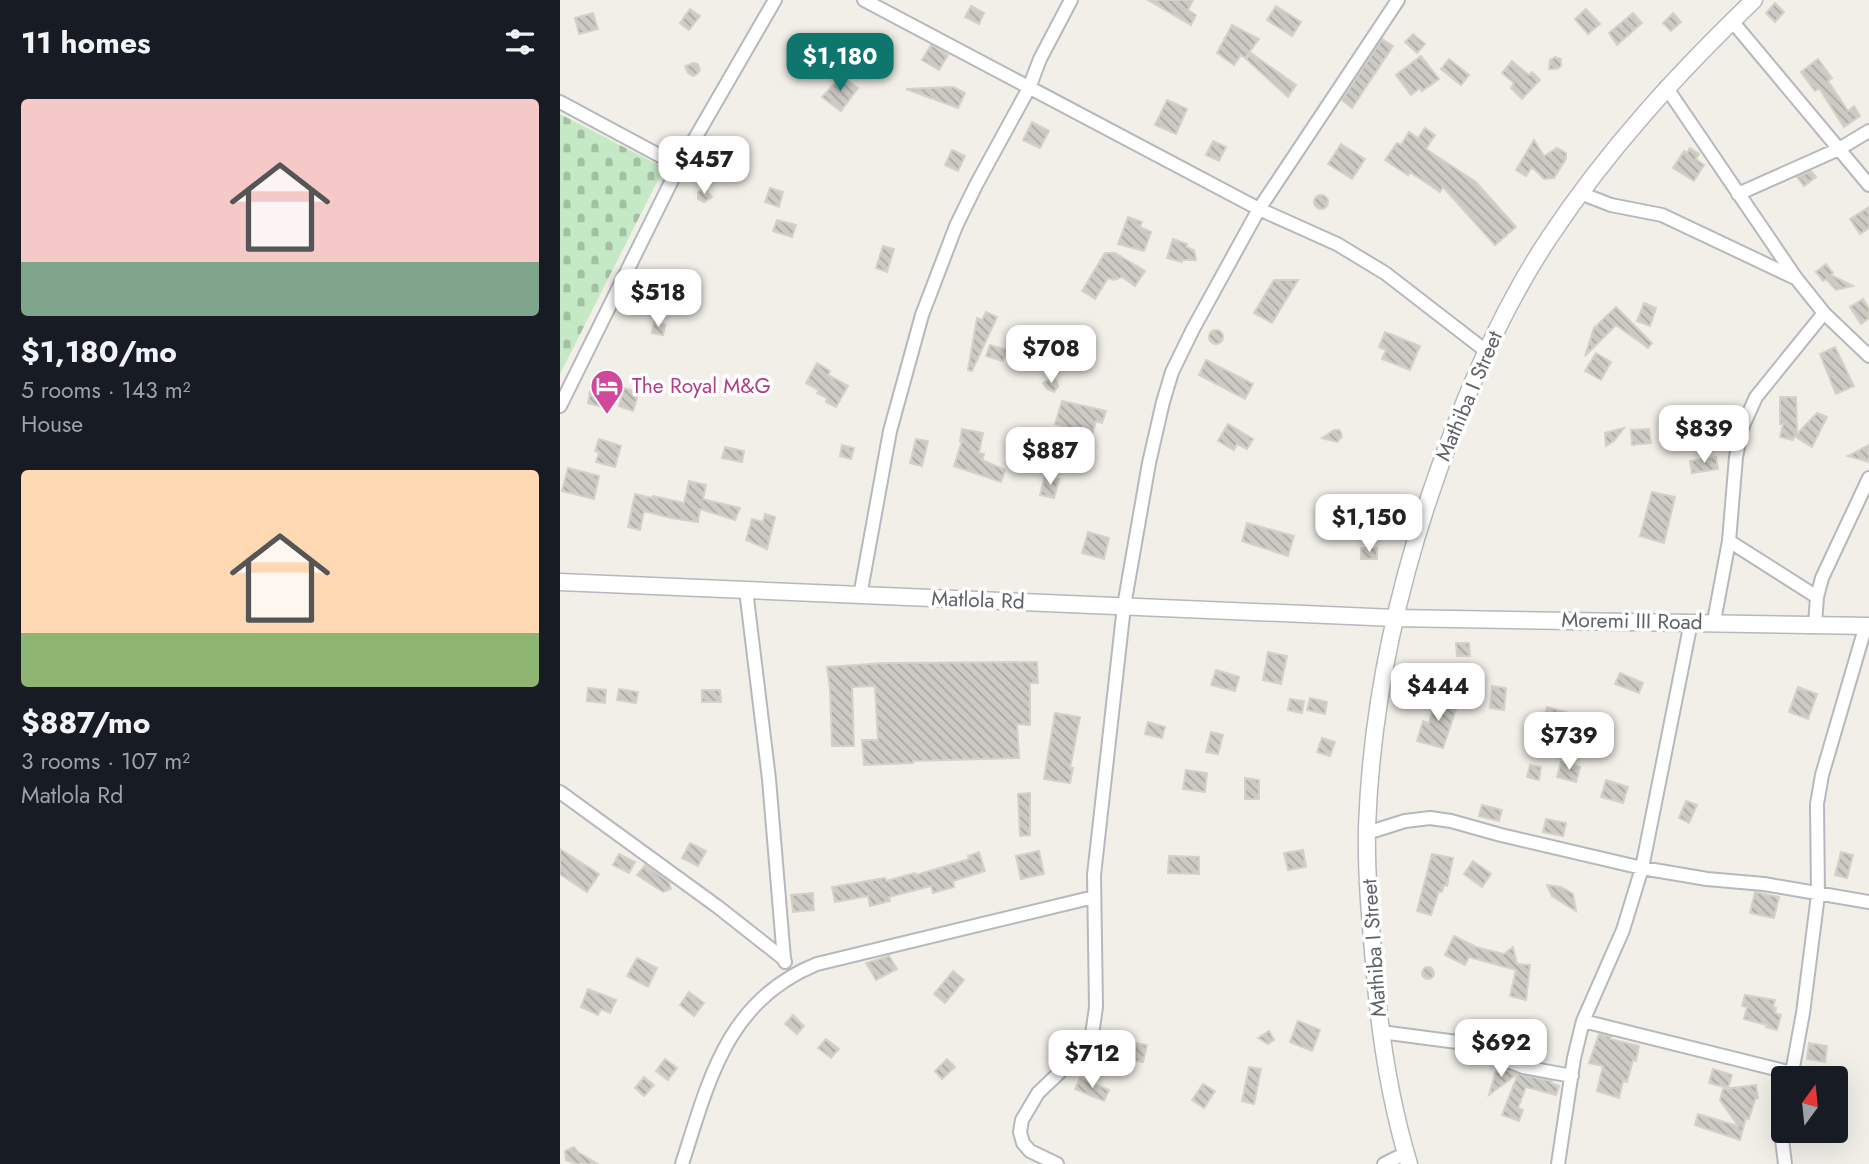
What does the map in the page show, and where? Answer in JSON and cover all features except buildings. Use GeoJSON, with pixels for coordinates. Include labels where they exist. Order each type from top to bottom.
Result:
{"type":"FeatureCollection","features":[{"type":"Feature","properties":{"kind":"street"},"geometry":{"type":"LineString","coordinates":[[560,406],[679,166],[775,0]]}},
{"type":"Feature","properties":{"kind":"street"},"geometry":{"type":"LineString","coordinates":[[864,0],[1259,209],[1337,244],[1385,273],[1486,351]]}},
{"type":"Feature","properties":{"kind":"street"},"geometry":{"type":"LineString","coordinates":[[860,596],[890,431],[922,315],[956,226],[1029,88],[1040,59],[1070,0]]}},
{"type":"Feature","properties":{"kind":"street"},"geometry":{"type":"LineString","coordinates":[[1057,1164],[1030,1151],[1023,1143],[1020,1132],[1022,1120],[1038,1093],[1082,1051],[1092,1035],[1096,1007],[1094,897],[1124,606],[1149,463],[1172,372],[1227,264],[1259,209],[1398,0]]}},
{"type":"Feature","properties":{"kind":"street","name":"Mathiba I Street"},"geometry":{"type":"LineString","coordinates":[[1407,1158],[1381,1032],[1372,937],[1367,833],[1381,694],[1395,618],[1424,509],[1486,351],[1523,280],[1549,239],[1634,123],[1666,87],[1755,0]]}},
{"type":"Feature","properties":{"kind":"street"},"geometry":{"type":"LineString","coordinates":[[1732,21],[1869,184]]}},
{"type":"Feature","properties":{"kind":"street"},"geometry":{"type":"LineString","coordinates":[[1666,87],[1797,278],[1824,313],[1869,356]]}},
{"type":"Feature","properties":{"kind":"street"},"geometry":{"type":"LineString","coordinates":[[560,102],[679,166]]}},
{"type":"Feature","properties":{"kind":"street"},"geometry":{"type":"LineString","coordinates":[[1738,194],[1839,149],[1869,131]]}},
{"type":"Feature","properties":{"kind":"street"},"geometry":{"type":"LineString","coordinates":[[1580,194],[1611,205],[1662,215],[1797,278]]}},
{"type":"Feature","properties":{"kind":"street"},"geometry":{"type":"LineString","coordinates":[[1714,621],[1729,541],[1736,457],[1742,428],[1756,397],[1824,313]]}},
{"type":"Feature","properties":{"kind":"street"},"geometry":{"type":"LineString","coordinates":[[1815,624],[1816,597],[1822,578],[1869,478]]}},
{"type":"Feature","properties":{"kind":"street"},"geometry":{"type":"LineString","coordinates":[[1729,541],[1816,597]]}},
{"type":"Feature","properties":{"kind":"street","name":"Matlola Rd"},"geometry":{"type":"LineString","coordinates":[[560,582],[1395,618]]}},
{"type":"Feature","properties":{"kind":"street"},"geometry":{"type":"LineString","coordinates":[[746,590],[769,779],[784,959],[789,976]]}},
{"type":"Feature","properties":{"kind":"street","name":"Moremi III Road"},"geometry":{"type":"LineString","coordinates":[[1395,618],[1868,625]]}},
{"type":"Feature","properties":{"kind":"street"},"geometry":{"type":"LineString","coordinates":[[1558,1164],[1583,1021],[1623,930],[1642,868],[1691,622]]}},
{"type":"Feature","properties":{"kind":"street"},"geometry":{"type":"LineString","coordinates":[[1794,1066],[1818,895],[1817,804],[1822,775],[1868,625]]}},
{"type":"Feature","properties":{"kind":"street"},"geometry":{"type":"LineString","coordinates":[[560,792],[718,907],[784,959]]}},
{"type":"Feature","properties":{"kind":"street"},"geometry":{"type":"LineString","coordinates":[[1367,833],[1405,821],[1430,818],[1642,868],[1707,879],[1764,884],[1869,902]]}},
{"type":"Feature","properties":{"kind":"street"},"geometry":{"type":"LineString","coordinates":[[682,1164],[712,1073],[725,1046],[749,1010],[789,976],[817,964],[1094,897]]}},
{"type":"Feature","properties":{"kind":"street"},"geometry":{"type":"LineString","coordinates":[[1583,1021],[1771,1070]]}},
{"type":"Feature","properties":{"kind":"street"},"geometry":{"type":"LineString","coordinates":[[1381,1032],[1457,1042],[1523,1067],[1572,1076]]}},
{"type":"Feature","properties":{"kind":"street"},"geometry":{"type":"LineString","coordinates":[[1782,1143],[1785,1164]]}},
{"type":"Feature","properties":{"kind":"street"},"geometry":{"type":"LineString","coordinates":[[1384,1164],[1407,1158]]}},
{"type":"Feature","properties":{"kind":"green space"},"geometry":{"type":"Polygon","coordinates":[[[560,114],[664,168],[560,374],[560,114]]]}},
{"type":"Feature","properties":{"kind":"place","name":"The Royal M&G"},"geometry":{"type":"Point","coordinates":[607,416]}}]}
